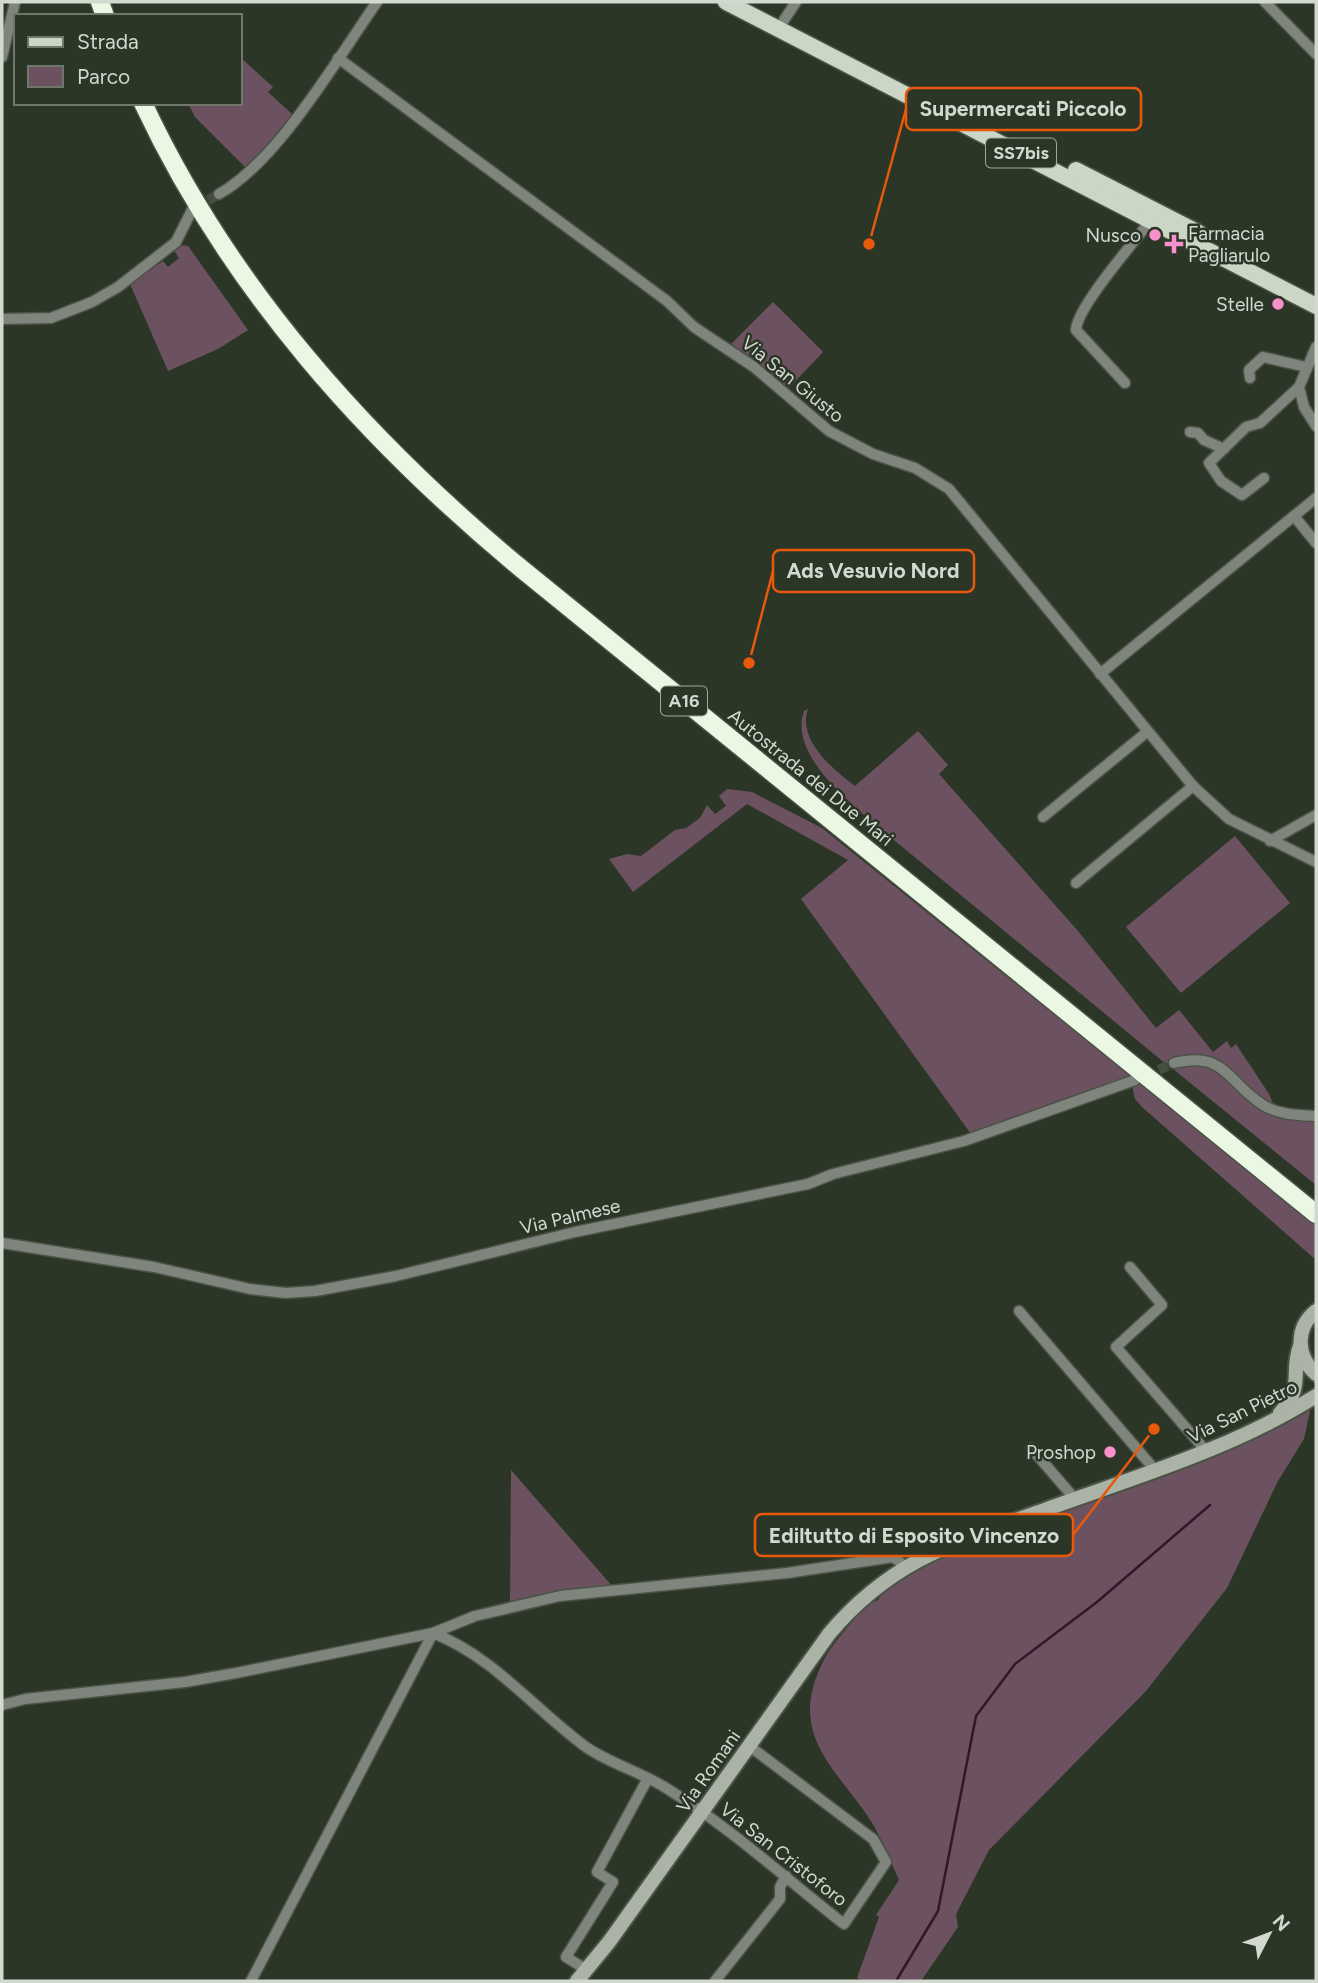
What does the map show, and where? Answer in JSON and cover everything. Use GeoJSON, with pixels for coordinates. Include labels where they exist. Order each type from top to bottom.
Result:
{"type":"FeatureCollection","features":[{"type":"Feature","properties":{"kind":"highway","name":"Autostrada dei Due Mari"},"geometry":{"type":"LineString","coordinates":[[144,105],[214,231],[268,310],[329,386],[408,470],[514,562],[1316,1214]]}},
{"type":"Feature","properties":{"kind":"highway","name":"Autostrada dei Due Mari"},"geometry":{"type":"LineString","coordinates":[[158,105],[225,225],[278,303],[338,378],[423,468],[494,530],[1316,1199]]}},
{"type":"Feature","properties":{"kind":"main road","name":"SS7bis"},"geometry":{"type":"LineString","coordinates":[[726,2],[1316,306]]}},
{"type":"Feature","properties":{"kind":"main road","name":"SS7bis"},"geometry":{"type":"LineString","coordinates":[[748,2],[1316,294]]}},
{"type":"Feature","properties":{"kind":"street"},"geometry":{"type":"LineString","coordinates":[[2,57],[15,2]]}},
{"type":"Feature","properties":{"kind":"street"},"geometry":{"type":"LineString","coordinates":[[219,194],[243,179],[267,154],[377,2]]}},
{"type":"Feature","properties":{"kind":"street"},"geometry":{"type":"LineString","coordinates":[[784,20],[796,2]]}},
{"type":"Feature","properties":{"kind":"street"},"geometry":{"type":"LineString","coordinates":[[1265,2],[1316,54]]}},
{"type":"Feature","properties":{"kind":"street","name":"Via San Giusto"},"geometry":{"type":"LineString","coordinates":[[338,58],[667,301],[694,327],[754,367],[829,431],[873,454],[915,468],[949,489],[1192,786],[1229,819],[1316,862]]}},
{"type":"Feature","properties":{"kind":"street"},"geometry":{"type":"LineString","coordinates":[[2,319],[51,317],[92,302],[118,287],[176,242],[192,210]]}},
{"type":"Feature","properties":{"kind":"street"},"geometry":{"type":"LineString","coordinates":[[1125,383],[1076,330],[1076,325],[1084,309],[1151,220]]}},
{"type":"Feature","properties":{"kind":"street"},"geometry":{"type":"LineString","coordinates":[[1264,478],[1245,496],[1221,481],[1209,463],[1246,427],[1264,420],[1299,387],[1316,347]]}},
{"type":"Feature","properties":{"kind":"street"},"geometry":{"type":"LineString","coordinates":[[1250,378],[1249,370],[1263,357],[1306,367]]}},
{"type":"Feature","properties":{"kind":"street"},"geometry":{"type":"LineString","coordinates":[[1299,387],[1304,407],[1316,426]]}},
{"type":"Feature","properties":{"kind":"street"},"geometry":{"type":"LineString","coordinates":[[1190,432],[1198,433],[1204,440],[1224,449]]}},
{"type":"Feature","properties":{"kind":"street"},"geometry":{"type":"LineString","coordinates":[[1100,674],[1316,498]]}},
{"type":"Feature","properties":{"kind":"street"},"geometry":{"type":"LineString","coordinates":[[1294,516],[1316,543]]}},
{"type":"Feature","properties":{"kind":"street"},"geometry":{"type":"LineString","coordinates":[[1043,817],[1147,732]]}},
{"type":"Feature","properties":{"kind":"street"},"geometry":{"type":"LineString","coordinates":[[1076,883],[1192,786]]}},
{"type":"Feature","properties":{"kind":"street"},"geometry":{"type":"LineString","coordinates":[[1270,841],[1316,815]]}},
{"type":"Feature","properties":{"kind":"street"},"geometry":{"type":"LineString","coordinates":[[1174,1063],[1195,1058],[1214,1062],[1262,1104],[1291,1115],[1316,1116]]}},
{"type":"Feature","properties":{"kind":"street","name":"Via Palmese"},"geometry":{"type":"LineString","coordinates":[[2,1243],[154,1267],[250,1289],[286,1293],[315,1291],[396,1276],[575,1232],[808,1184],[833,1174],[964,1142],[1135,1080]]}},
{"type":"Feature","properties":{"kind":"street"},"geometry":{"type":"LineString","coordinates":[[1130,1267],[1162,1305],[1116,1347],[1206,1451]]}},
{"type":"Feature","properties":{"kind":"street"},"geometry":{"type":"LineString","coordinates":[[1019,1311],[1155,1470]]}},
{"type":"Feature","properties":{"kind":"street"},"geometry":{"type":"LineString","coordinates":[[1277,1417],[1290,1402],[1298,1379],[1300,1346],[1307,1321],[1316,1311]]}},
{"type":"Feature","properties":{"kind":"street"},"geometry":{"type":"LineString","coordinates":[[1300,1346],[1308,1367],[1316,1374]]}},
{"type":"Feature","properties":{"kind":"street","name":"Via San Pietro"},"geometry":{"type":"LineString","coordinates":[[875,1587],[905,1566],[966,1538],[1206,1451],[1316,1396]]}},
{"type":"Feature","properties":{"kind":"street"},"geometry":{"type":"LineString","coordinates":[[1031,1448],[1075,1499]]}},
{"type":"Feature","properties":{"kind":"street"},"geometry":{"type":"LineString","coordinates":[[2,1705],[64,1693],[185,1682],[433,1633],[475,1616],[560,1596],[787,1573],[892,1557],[905,1566]]}},
{"type":"Feature","properties":{"kind":"street","name":"Via Romani"},"geometry":{"type":"LineString","coordinates":[[577,1981],[829,1634],[853,1605],[875,1587]]}},
{"type":"Feature","properties":{"kind":"street"},"geometry":{"type":"LineString","coordinates":[[251,1981],[433,1633]]}},
{"type":"Feature","properties":{"kind":"street","name":"Via San Cristoforo"},"geometry":{"type":"LineString","coordinates":[[433,1633],[450,1640],[494,1668],[585,1746],[634,1774],[663,1786],[702,1812],[844,1924],[886,1862],[873,1839],[748,1745]]}},
{"type":"Feature","properties":{"kind":"street"},"geometry":{"type":"LineString","coordinates":[[587,1969],[566,1957],[613,1882],[597,1872],[647,1780]]}},
{"type":"Feature","properties":{"kind":"street"},"geometry":{"type":"LineString","coordinates":[[715,1981],[780,1899],[780,1887],[786,1876]]}},
{"type":"Feature","properties":{"kind":"green space"},"geometry":{"type":"Polygon","coordinates":[[[242,59],[273,87],[268,92],[292,114],[248,170],[195,117],[189,105],[242,105],[242,59]]]}},
{"type":"Feature","properties":{"kind":"green space"},"geometry":{"type":"Polygon","coordinates":[[[180,245],[188,246],[248,330],[218,349],[168,371],[130,284],[163,261],[168,267],[179,258],[174,251],[180,245]]]}},
{"type":"Feature","properties":{"kind":"green space"},"geometry":{"type":"Polygon","coordinates":[[[773,302],[823,352],[786,391],[730,345],[773,302]]]}},
{"type":"Feature","properties":{"kind":"green space"},"geometry":{"type":"Polygon","coordinates":[[[808,709],[807,731],[812,742],[827,762],[855,786],[918,731],[948,765],[939,774],[1078,931],[1156,1028],[1179,1010],[1213,1052],[1227,1041],[1231,1048],[1236,1044],[1274,1106],[1264,1102],[1213,1059],[1189,1056],[1166,1064],[866,817],[831,783],[810,756],[802,726],[804,711],[808,709]]]}},
{"type":"Feature","properties":{"kind":"green space"},"geometry":{"type":"Polygon","coordinates":[[[727,789],[752,792],[822,828],[1132,1077],[971,1134],[801,899],[848,860],[747,804],[633,892],[609,859],[627,854],[641,856],[675,830],[686,828],[700,818],[707,805],[715,814],[726,806],[719,796],[727,789]]]}},
{"type":"Feature","properties":{"kind":"green space"},"geometry":{"type":"Polygon","coordinates":[[[1235,836],[1290,903],[1181,993],[1126,927],[1235,836]]]}},
{"type":"Feature","properties":{"kind":"green space"},"geometry":{"type":"Polygon","coordinates":[[[1196,1063],[1216,1068],[1263,1110],[1316,1119],[1316,1185],[1173,1069],[1196,1063]]]}},
{"type":"Feature","properties":{"kind":"green space"},"geometry":{"type":"Polygon","coordinates":[[[1139,1083],[1316,1226],[1316,1260],[1142,1107],[1135,1099],[1132,1085],[1139,1083]]]}},
{"type":"Feature","properties":{"kind":"green space"},"geometry":{"type":"Polygon","coordinates":[[[1306,1407],[1310,1411],[1304,1439],[1278,1481],[1227,1588],[1146,1691],[989,1850],[956,1914],[958,1927],[921,1981],[862,1981],[857,1978],[879,1917],[876,1915],[899,1880],[871,1821],[832,1768],[814,1733],[810,1714],[812,1692],[820,1668],[837,1640],[871,1598],[875,1602],[880,1598],[876,1594],[892,1581],[946,1553],[1251,1441],[1306,1407]]]}},
{"type":"Feature","properties":{"kind":"green space"},"geometry":{"type":"Polygon","coordinates":[[[511,1470],[612,1586],[510,1602],[511,1470]]]}},
{"type":"Feature","properties":{"kind":"waterway"},"geometry":{"type":"LineString","coordinates":[[896,1981],[938,1911],[976,1716],[1015,1664],[1097,1602],[1210,1505]]}},
{"type":"Feature","properties":{"kind":"tunnel"},"geometry":{"type":"LineString","coordinates":[[195,208],[219,194]]}},
{"type":"Feature","properties":{"kind":"tunnel"},"geometry":{"type":"LineString","coordinates":[[1145,1076],[1174,1063]]}},
{"type":"Feature","properties":{"kind":"place","name":"Nusco"},"geometry":{"type":"Point","coordinates":[1155,235]}},
{"type":"Feature","properties":{"kind":"place","name":"Supermercati Piccolo"},"geometry":{"type":"Point","coordinates":[869,244]}},
{"type":"Feature","properties":{"kind":"place","name":"Farmacia Pagliarulo"},"geometry":{"type":"Point","coordinates":[1174,244]}},
{"type":"Feature","properties":{"kind":"place","name":"Stelle"},"geometry":{"type":"Point","coordinates":[1278,304]}},
{"type":"Feature","properties":{"kind":"place","name":"Ads Vesuvio Nord"},"geometry":{"type":"Point","coordinates":[749,663]}},
{"type":"Feature","properties":{"kind":"place","name":"Ediltutto di Esposito Vincenzo"},"geometry":{"type":"Point","coordinates":[1154,1429]}},
{"type":"Feature","properties":{"kind":"place","name":"Proshop"},"geometry":{"type":"Point","coordinates":[1110,1452]}}]}
